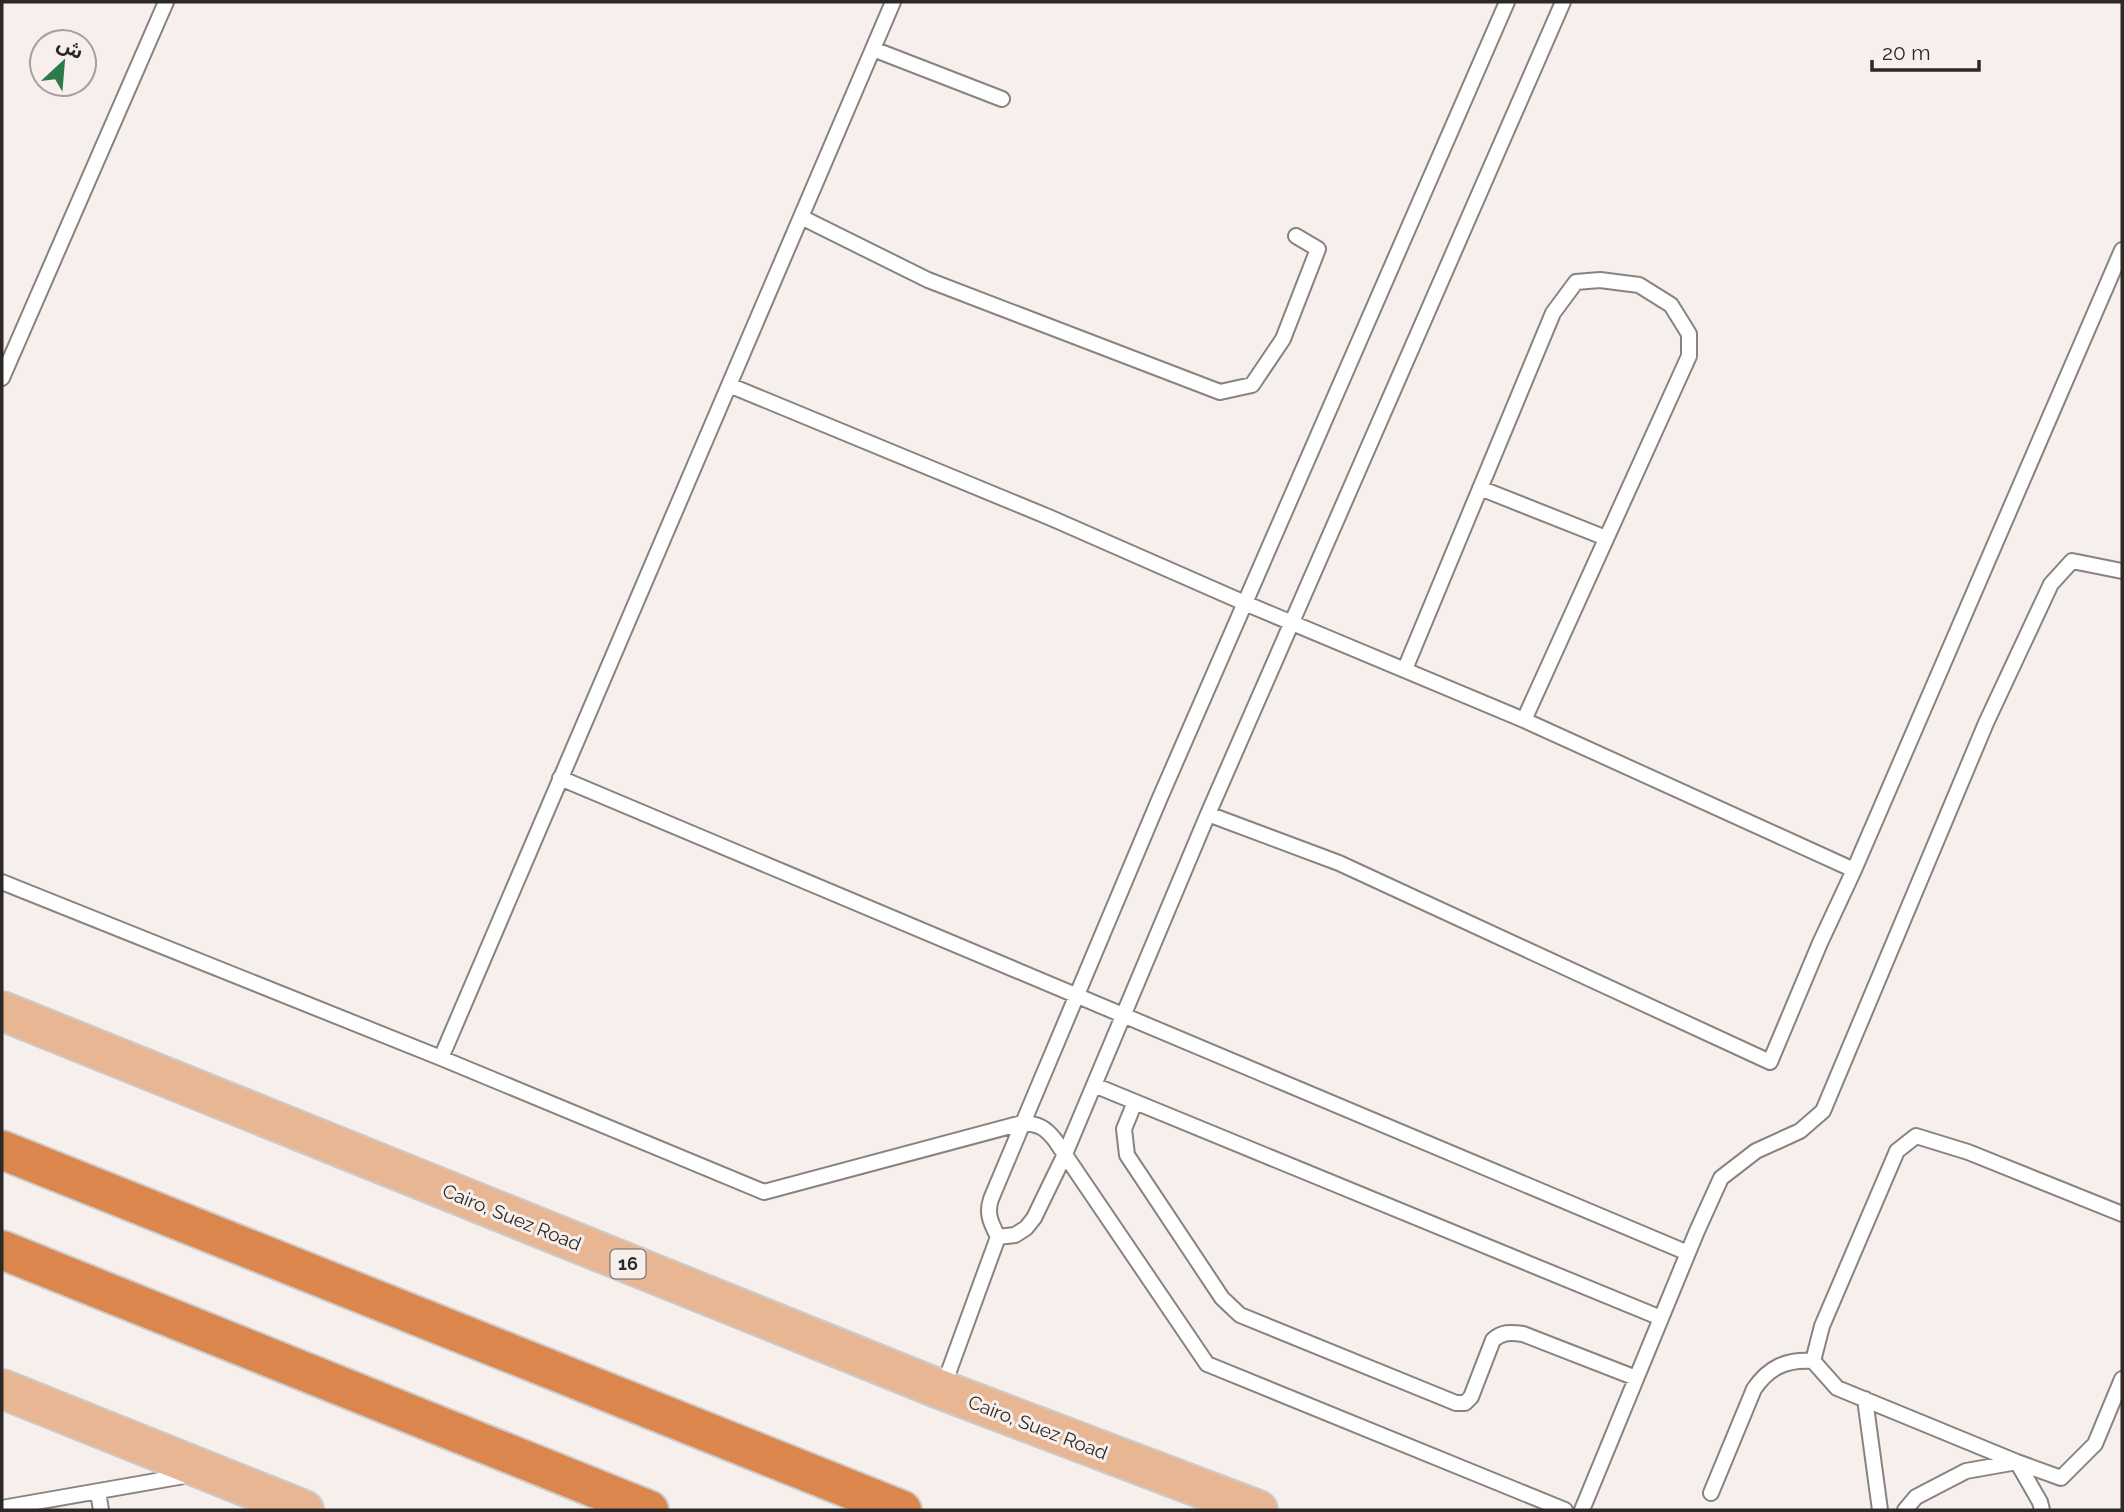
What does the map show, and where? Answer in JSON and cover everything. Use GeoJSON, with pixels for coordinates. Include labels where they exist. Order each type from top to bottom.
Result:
{"type":"FeatureCollection","features":[{"type":"Feature","properties":{"kind":"highway"},"geometry":{"type":"LineString","coordinates":[[2,1150],[902,1510]]}},
{"type":"Feature","properties":{"kind":"highway"},"geometry":{"type":"LineString","coordinates":[[2,1250],[649,1510]]}},
{"type":"Feature","properties":{"kind":"main road","name":"Cairo, Suez Road"},"geometry":{"type":"LineString","coordinates":[[2,1011],[942,1390],[1258,1510]]}},
{"type":"Feature","properties":{"kind":"main road"},"geometry":{"type":"LineString","coordinates":[[2,1389],[304,1510]]}},
{"type":"Feature","properties":{"kind":"main road"},"geometry":{"type":"LineString","coordinates":[[1121,1458],[1204,1510]]}},
{"type":"Feature","properties":{"kind":"lane"},"geometry":{"type":"LineString","coordinates":[[2,378],[166,2]]}},
{"type":"Feature","properties":{"kind":"lane"},"geometry":{"type":"LineString","coordinates":[[441,1058],[893,2]]}},
{"type":"Feature","properties":{"kind":"lane"},"geometry":{"type":"LineString","coordinates":[[942,1390],[998,1237],[988,1210],[1022,1123],[1159,800],[1247,604],[1507,2]]}},
{"type":"Feature","properties":{"kind":"lane"},"geometry":{"type":"LineString","coordinates":[[998,1237],[1015,1235],[1026,1228],[1034,1218],[1065,1154],[1208,814],[1563,2]]}},
{"type":"Feature","properties":{"kind":"lane"},"geometry":{"type":"LineString","coordinates":[[873,48],[1002,100]]}},
{"type":"Feature","properties":{"kind":"lane"},"geometry":{"type":"LineString","coordinates":[[801,218],[928,280],[1220,392],[1252,384],[1283,339],[1318,249],[1296,236]]}},
{"type":"Feature","properties":{"kind":"lane"},"geometry":{"type":"LineString","coordinates":[[1208,814],[1339,863],[1770,1062],[2122,250]]}},
{"type":"Feature","properties":{"kind":"lane"},"geometry":{"type":"LineString","coordinates":[[1405,669],[1553,313],[1576,282],[1600,280],[1639,285],[1671,305],[1689,334],[1689,356],[1524,720]]}},
{"type":"Feature","properties":{"kind":"lane"},"geometry":{"type":"LineString","coordinates":[[729,385],[1524,720],[1854,870]]}},
{"type":"Feature","properties":{"kind":"lane"},"geometry":{"type":"LineString","coordinates":[[1480,488],[1606,538]]}},
{"type":"Feature","properties":{"kind":"lane"},"geometry":{"type":"LineString","coordinates":[[1582,1510],[1721,1178],[1756,1151],[1800,1131],[1823,1111],[1986,723],[2050,584],[2072,561],[2122,571]]}},
{"type":"Feature","properties":{"kind":"lane"},"geometry":{"type":"LineString","coordinates":[[561,778],[1688,1253]]}},
{"type":"Feature","properties":{"kind":"lane"},"geometry":{"type":"LineString","coordinates":[[2,882],[441,1058],[764,1192],[1022,1123],[1037,1124],[1047,1130],[1065,1154],[1207,1364],[1565,1510]]}},
{"type":"Feature","properties":{"kind":"lane"},"geometry":{"type":"LineString","coordinates":[[1094,1086],[1661,1318]]}},
{"type":"Feature","properties":{"kind":"lane"},"geometry":{"type":"LineString","coordinates":[[1135,1102],[1124,1129],[1127,1155],[1222,1298],[1240,1315],[1456,1403],[1465,1403],[1471,1396],[1493,1340],[1500,1334],[1512,1332],[1636,1378]]}},
{"type":"Feature","properties":{"kind":"lane"},"geometry":{"type":"LineString","coordinates":[[1813,1362],[1822,1326],[1898,1151],[1916,1136],[1968,1152],[2122,1214]]}},
{"type":"Feature","properties":{"kind":"lane"},"geometry":{"type":"LineString","coordinates":[[1711,1493],[1754,1388],[1773,1368],[1786,1363],[1799,1360],[1813,1362],[1837,1388],[2061,1478],[2095,1444],[2122,1379]]}},
{"type":"Feature","properties":{"kind":"lane"},"geometry":{"type":"LineString","coordinates":[[1865,1399],[1880,1510]]}},
{"type":"Feature","properties":{"kind":"lane"},"geometry":{"type":"LineString","coordinates":[[1905,1510],[1916,1497],[1966,1471],[2017,1462]]}},
{"type":"Feature","properties":{"kind":"lane"},"geometry":{"type":"LineString","coordinates":[[2017,1462],[2042,1510]]}},
{"type":"Feature","properties":{"kind":"lane"},"geometry":{"type":"LineString","coordinates":[[2,1508],[209,1472]]}},
{"type":"Feature","properties":{"kind":"lane"},"geometry":{"type":"LineString","coordinates":[[98,1492],[101,1510]]}}]}
